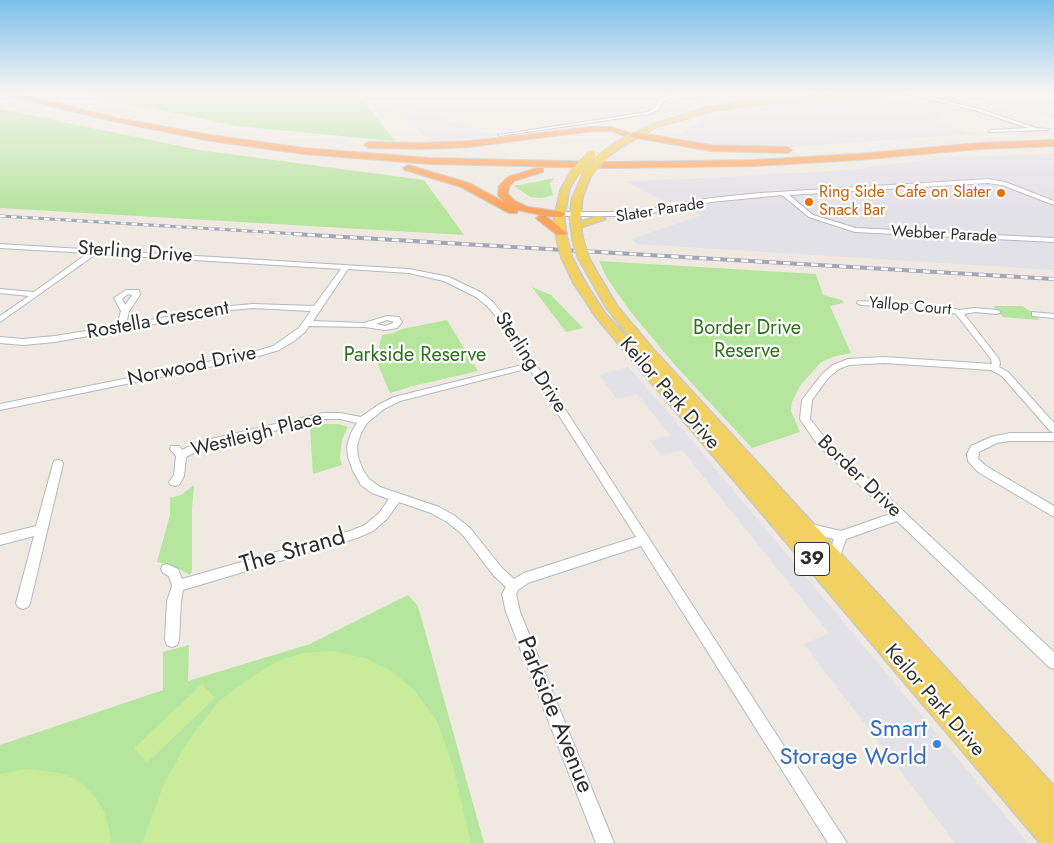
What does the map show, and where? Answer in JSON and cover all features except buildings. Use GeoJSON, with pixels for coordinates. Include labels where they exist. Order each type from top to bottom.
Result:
{"type":"FeatureCollection","features":[{"type":"Feature","properties":{"kind":"highway"},"geometry":{"type":"LineString","coordinates":[[156,131],[248,150],[422,171],[465,185],[510,210],[527,216],[566,220]]}},
{"type":"Feature","properties":{"kind":"highway"},"geometry":{"type":"LineString","coordinates":[[177,131],[281,148],[395,159],[460,162],[610,165],[754,163],[945,150]]}},
{"type":"Feature","properties":{"kind":"highway"},"geometry":{"type":"LineString","coordinates":[[211,131],[343,149],[418,154],[608,160],[793,155],[968,141]]}},
{"type":"Feature","properties":{"kind":"highway"},"geometry":{"type":"LineString","coordinates":[[542,136],[569,131]]}},
{"type":"Feature","properties":{"kind":"highway"},"geometry":{"type":"LineString","coordinates":[[362,145],[448,145],[575,131]]}},
{"type":"Feature","properties":{"kind":"highway"},"geometry":{"type":"LineString","coordinates":[[616,131],[625,133]]}},
{"type":"Feature","properties":{"kind":"highway"},"geometry":{"type":"LineString","coordinates":[[646,138],[645,135],[650,131]]}},
{"type":"Feature","properties":{"kind":"highway"},"geometry":{"type":"LineString","coordinates":[[634,135],[711,148],[798,149]]}},
{"type":"Feature","properties":{"kind":"highway"},"geometry":{"type":"LineString","coordinates":[[864,146],[1054,137]]}},
{"type":"Feature","properties":{"kind":"highway"},"geometry":{"type":"LineString","coordinates":[[253,138],[319,142]]}},
{"type":"Feature","properties":{"kind":"highway"},"geometry":{"type":"LineString","coordinates":[[566,220],[521,208],[505,198],[502,193],[504,186],[519,175],[544,170],[784,169],[979,146],[1054,143]]}},
{"type":"Feature","properties":{"kind":"main road"},"geometry":{"type":"LineString","coordinates":[[566,220],[566,190],[574,174],[591,155],[628,131]]}},
{"type":"Feature","properties":{"kind":"main road"},"geometry":{"type":"LineString","coordinates":[[566,220],[587,174],[604,155],[642,131]]}},
{"type":"Feature","properties":{"kind":"main road"},"geometry":{"type":"LineString","coordinates":[[625,133],[634,135]]}},
{"type":"Feature","properties":{"kind":"main road"},"geometry":{"type":"LineString","coordinates":[[566,220],[595,217]]}},
{"type":"Feature","properties":{"kind":"main road"},"geometry":{"type":"LineString","coordinates":[[566,220],[595,217]]}},
{"type":"Feature","properties":{"kind":"main road","name":"Keilor Park Drive"},"geometry":{"type":"LineString","coordinates":[[566,220],[578,241],[576,259],[626,325],[1054,805]]}},
{"type":"Feature","properties":{"kind":"main road","name":"Keilor Park Drive"},"geometry":{"type":"LineString","coordinates":[[566,220],[576,259],[579,282],[600,314],[1054,839]]}},
{"type":"Feature","properties":{"kind":"street"},"geometry":{"type":"LineString","coordinates":[[500,135],[525,131]]}},
{"type":"Feature","properties":{"kind":"street","name":"Slater Parade"},"geometry":{"type":"LineString","coordinates":[[595,217],[642,214],[711,200],[993,181],[1009,185],[1054,203]]}},
{"type":"Feature","properties":{"kind":"street","name":"Webber Parade"},"geometry":{"type":"LineString","coordinates":[[784,194],[811,216],[855,230],[1054,240]]}},
{"type":"Feature","properties":{"kind":"street","name":"Sterling Drive"},"geometry":{"type":"LineString","coordinates":[[0,246],[420,273],[446,279],[472,291],[496,310],[838,843]]}},
{"type":"Feature","properties":{"kind":"street"},"geometry":{"type":"LineString","coordinates":[[0,320],[96,251]]}},
{"type":"Feature","properties":{"kind":"street","name":"Norwood Drive"},"geometry":{"type":"LineString","coordinates":[[0,407],[257,355],[284,344],[298,334],[308,323],[346,267]]}},
{"type":"Feature","properties":{"kind":"street"},"geometry":{"type":"LineString","coordinates":[[0,291],[34,294]]}},
{"type":"Feature","properties":{"kind":"street","name":"Yallop Court"},"geometry":{"type":"LineString","coordinates":[[861,303],[944,308],[959,312],[975,310],[998,312]]}},
{"type":"Feature","properties":{"kind":"street","name":"Rostella Crescent"},"geometry":{"type":"LineString","coordinates":[[0,340],[39,341],[230,308],[253,306],[317,309]]}},
{"type":"Feature","properties":{"kind":"street"},"geometry":{"type":"LineString","coordinates":[[121,327],[125,311]]}},
{"type":"Feature","properties":{"kind":"street","name":"Yallop Court"},"geometry":{"type":"LineString","coordinates":[[959,312],[964,316],[995,359],[996,364],[994,368]]}},
{"type":"Feature","properties":{"kind":"street"},"geometry":{"type":"LineString","coordinates":[[1035,314],[1054,316]]}},
{"type":"Feature","properties":{"kind":"street"},"geometry":{"type":"LineString","coordinates":[[308,323],[365,325]]}},
{"type":"Feature","properties":{"kind":"street","name":"Border Drive"},"geometry":{"type":"LineString","coordinates":[[994,368],[884,360],[848,362],[836,367],[825,376],[807,400],[805,419],[820,442],[1054,662]]}},
{"type":"Feature","properties":{"kind":"street"},"geometry":{"type":"LineString","coordinates":[[532,365],[416,393],[381,407],[363,421],[356,433],[352,446],[353,457],[358,471],[366,482],[376,490],[435,510],[466,531],[498,572],[513,586],[524,579],[643,540]]}},
{"type":"Feature","properties":{"kind":"street"},"geometry":{"type":"LineString","coordinates":[[994,368],[1005,374],[1054,429]]}},
{"type":"Feature","properties":{"kind":"street","name":"Westleigh Place"},"geometry":{"type":"LineString","coordinates":[[175,482],[180,476],[178,452],[322,416],[340,416],[363,421]]}},
{"type":"Feature","properties":{"kind":"street"},"geometry":{"type":"LineString","coordinates":[[1054,437],[1035,436],[1003,439],[983,444],[975,449],[972,454],[973,461],[982,469],[1054,512]]}},
{"type":"Feature","properties":{"kind":"street"},"geometry":{"type":"LineString","coordinates":[[23,603],[58,464]]}},
{"type":"Feature","properties":{"kind":"street","name":"The Strand"},"geometry":{"type":"LineString","coordinates":[[178,586],[353,535],[369,528],[383,516],[396,498]]}},
{"type":"Feature","properties":{"kind":"street"},"geometry":{"type":"LineString","coordinates":[[807,528],[841,536],[899,515]]}},
{"type":"Feature","properties":{"kind":"street"},"geometry":{"type":"LineString","coordinates":[[0,540],[40,530]]}},
{"type":"Feature","properties":{"kind":"street"},"geometry":{"type":"LineString","coordinates":[[834,558],[841,536]]}},
{"type":"Feature","properties":{"kind":"street"},"geometry":{"type":"LineString","coordinates":[[167,569],[174,573],[178,586],[174,601],[172,640]]}},
{"type":"Feature","properties":{"kind":"street","name":"Parkside Avenue"},"geometry":{"type":"LineString","coordinates":[[513,586],[509,594],[512,612],[605,843]]}},
{"type":"Feature","properties":{"kind":"shaded area"},"geometry":{"type":"Polygon","coordinates":[[[420,131],[479,131],[493,138],[433,140],[420,131]]]}},
{"type":"Feature","properties":{"kind":"shaded area"},"geometry":{"type":"Polygon","coordinates":[[[685,131],[966,131],[974,134],[790,147],[691,143],[675,137],[685,131]]]}},
{"type":"Feature","properties":{"kind":"shaded area"},"geometry":{"type":"Polygon","coordinates":[[[1054,154],[1054,270],[637,244],[632,239],[702,215],[652,195],[625,181],[849,170],[948,157],[1054,154]]]}},
{"type":"Feature","properties":{"kind":"shaded area"},"geometry":{"type":"Polygon","coordinates":[[[629,367],[1028,843],[955,843],[804,644],[829,633],[682,450],[661,456],[650,441],[670,435],[637,394],[617,399],[599,375],[629,367]]]}},
{"type":"Feature","properties":{"kind":"green space"},"geometry":{"type":"Polygon","coordinates":[[[0,131],[108,131],[199,150],[424,180],[464,235],[0,208],[0,131]]]}},
{"type":"Feature","properties":{"kind":"green space"},"geometry":{"type":"Polygon","coordinates":[[[293,131],[387,131],[395,141],[293,131]]]}},
{"type":"Feature","properties":{"kind":"green space"},"geometry":{"type":"Polygon","coordinates":[[[555,178],[550,183],[553,195],[542,198],[530,197],[514,186],[555,178]]]}},
{"type":"Feature","properties":{"kind":"green space","name":"Border Drive Reserve"},"geometry":{"type":"Polygon","coordinates":[[[599,261],[816,274],[823,295],[842,300],[844,303],[830,306],[851,353],[832,357],[820,363],[800,386],[792,402],[791,411],[800,432],[752,448],[674,364],[630,311],[607,278],[599,261]]]}},
{"type":"Feature","properties":{"kind":"green space"},"geometry":{"type":"Polygon","coordinates":[[[532,287],[551,295],[583,328],[566,332],[532,287]]]}},
{"type":"Feature","properties":{"kind":"green space"},"geometry":{"type":"Polygon","coordinates":[[[993,306],[1022,306],[1035,314],[1039,320],[1003,317],[993,306]]]}},
{"type":"Feature","properties":{"kind":"green space","name":"Parkside Reserve"},"geometry":{"type":"Polygon","coordinates":[[[447,320],[478,371],[390,393],[376,360],[382,335],[447,320]]]}},
{"type":"Feature","properties":{"kind":"green space"},"geometry":{"type":"Polygon","coordinates":[[[322,424],[339,424],[348,427],[342,439],[340,458],[342,465],[313,474],[310,427],[322,424]]]}},
{"type":"Feature","properties":{"kind":"green space"},"geometry":{"type":"Polygon","coordinates":[[[194,485],[192,571],[190,575],[172,565],[157,562],[170,515],[170,498],[181,495],[194,485]]]}},
{"type":"Feature","properties":{"kind":"green space"},"geometry":{"type":"Polygon","coordinates":[[[408,595],[418,606],[484,843],[0,843],[0,745],[163,690],[163,652],[189,645],[188,681],[310,644],[408,595]]]}},
{"type":"Feature","properties":{"kind":"green space"},"geometry":{"type":"Polygon","coordinates":[[[333,651],[364,658],[390,670],[414,690],[437,721],[452,763],[471,843],[142,843],[165,781],[190,738],[219,701],[250,678],[278,661],[304,653],[333,651]]]}},
{"type":"Feature","properties":{"kind":"green space"},"geometry":{"type":"Polygon","coordinates":[[[202,684],[215,698],[147,763],[134,748],[202,684]]]}},
{"type":"Feature","properties":{"kind":"green space"},"geometry":{"type":"Polygon","coordinates":[[[27,769],[60,773],[74,778],[86,787],[96,798],[104,812],[111,843],[0,843],[0,774],[27,769]]]}},
{"type":"Feature","properties":{"kind":"railway"},"geometry":{"type":"LineString","coordinates":[[0,216],[315,235]]}},
{"type":"Feature","properties":{"kind":"railway"},"geometry":{"type":"LineString","coordinates":[[294,234],[1054,279]]}},
{"type":"Feature","properties":{"kind":"place","name":"Cafe on Slater"},"geometry":{"type":"Point","coordinates":[1001,193]}},
{"type":"Feature","properties":{"kind":"place","name":"Ring Side Snack Bar"},"geometry":{"type":"Point","coordinates":[809,202]}},
{"type":"Feature","properties":{"kind":"place","name":"Smart Storage World"},"geometry":{"type":"Point","coordinates":[937,744]}}]}
